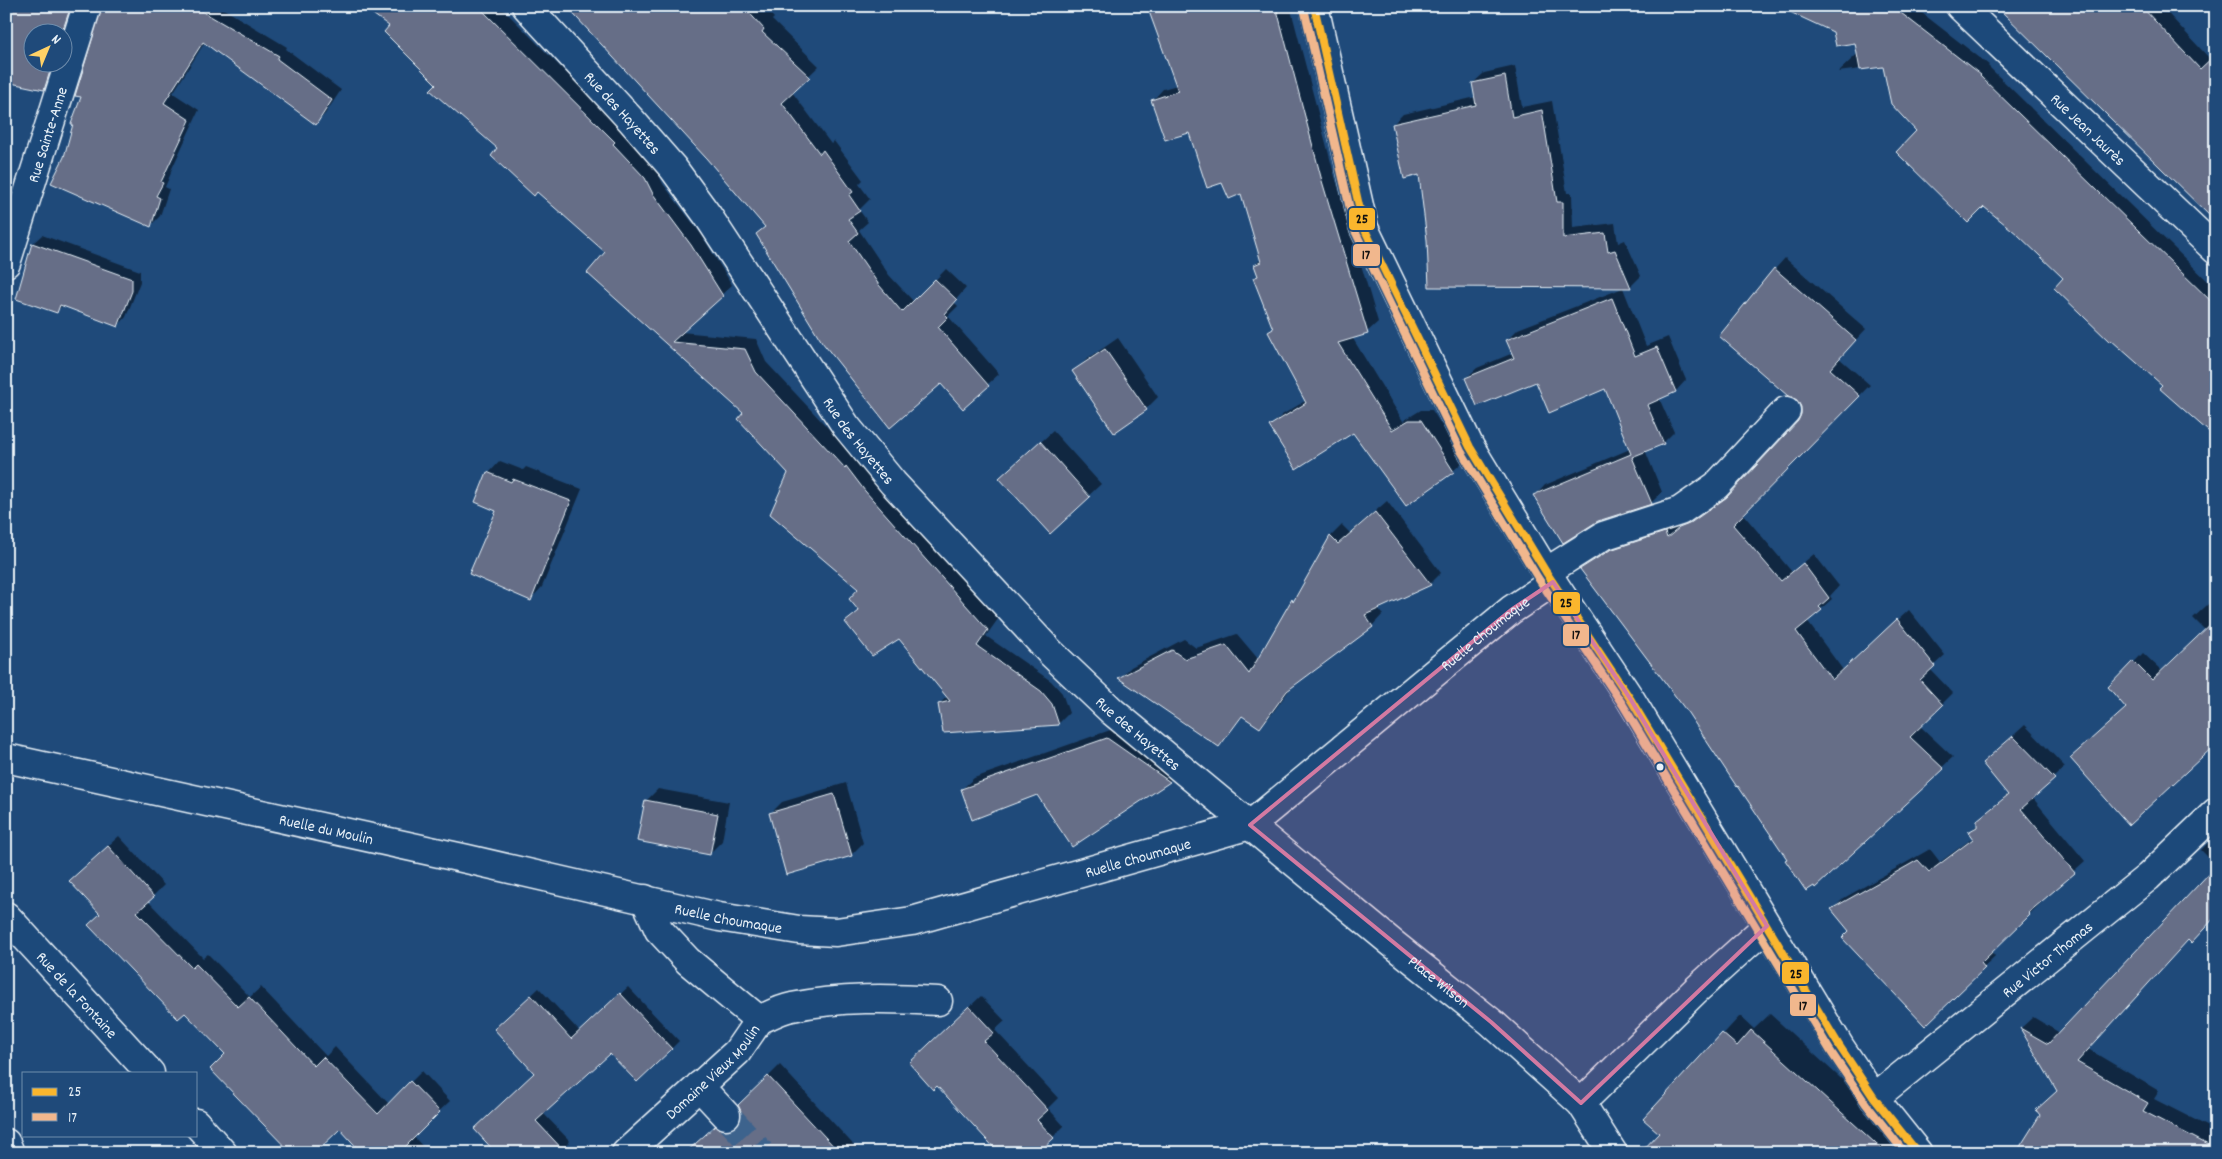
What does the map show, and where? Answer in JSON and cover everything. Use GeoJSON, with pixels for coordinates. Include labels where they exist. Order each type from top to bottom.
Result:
{"type":"FeatureCollection","features":[{"type":"Feature","properties":{"kind":"street","name":"Rue Sainte-Anne"},"geometry":{"type":"LineString","coordinates":[[6,263],[87,6]]}},
{"type":"Feature","properties":{"kind":"street","name":"Rue des Hayettes"},"geometry":{"type":"LineString","coordinates":[[526,6],[673,168],[708,216],[846,426],[893,483],[1050,652],[1112,712],[1250,824]]}},
{"type":"Feature","properties":{"kind":"street"},"geometry":{"type":"LineString","coordinates":[[1314,6],[1364,228],[1470,447],[1550,577],[1630,700],[1840,1047],[1874,1098],[1918,1153]]}},
{"type":"Feature","properties":{"kind":"street","name":"Rue Jean Jaurès"},"geometry":{"type":"LineString","coordinates":[[1960,6],[2216,250]]}},
{"type":"Feature","properties":{"kind":"street","name":"Ruelle Choumaque"},"geometry":{"type":"LineString","coordinates":[[645,899],[719,918],[799,930],[836,932],[912,921],[1250,824],[1550,577],[1603,536],[1680,511],[1716,486],[1786,411]]}},
{"type":"Feature","properties":{"kind":"street","name":"Ruelle du Moulin"},"geometry":{"type":"LineString","coordinates":[[6,758],[645,899]]}},
{"type":"Feature","properties":{"kind":"street","name":"Rue Victor Thomas"},"geometry":{"type":"LineString","coordinates":[[1874,1098],[2148,877],[2216,812]]}},
{"type":"Feature","properties":{"kind":"street","name":"Place Wilson"},"geometry":{"type":"LineString","coordinates":[[1250,824],[1490,1022],[1581,1103],[1613,1153]]}},
{"type":"Feature","properties":{"kind":"street","name":"Domaine Vieux Moulin"},"geometry":{"type":"LineString","coordinates":[[626,1153],[737,1052],[759,1020],[688,961],[671,943],[660,930],[645,899]]}},
{"type":"Feature","properties":{"kind":"street","name":"Rue de la Fontaine"},"geometry":{"type":"LineString","coordinates":[[6,916],[149,1072]]}},
{"type":"Feature","properties":{"kind":"street"},"geometry":{"type":"LineString","coordinates":[[1581,1103],[1696,990],[1767,926]]}},
{"type":"Feature","properties":{"kind":"street"},"geometry":{"type":"LineString","coordinates":[[759,1020],[790,1007],[836,1002],[878,998],[938,1001]]}},
{"type":"Feature","properties":{"kind":"street"},"geometry":{"type":"LineString","coordinates":[[700,1086],[726,1115]]}},
{"type":"Feature","properties":{"kind":"street"},"geometry":{"type":"LineString","coordinates":[[198,1125],[224,1153]]}},
{"type":"Feature","properties":{"kind":"street"},"geometry":{"type":"LineString","coordinates":[[6,1143],[10,1153]]}},
{"type":"Feature","properties":{"kind":"highlighted area"},"geometry":{"type":"Polygon","coordinates":[[[1553,582],[1631,700],[1767,926],[1581,1103],[1491,1022],[1250,825],[1511,610],[1553,582]]]}},
{"type":"Feature","properties":{"kind":"building"},"geometry":{"type":"Polygon","coordinates":[[[6,6],[71,6],[65,22],[22,22],[22,72],[50,72],[44,90],[6,82],[6,6]]]}},
{"type":"Feature","properties":{"kind":"building"},"geometry":{"type":"Polygon","coordinates":[[[102,6],[193,6],[279,56],[277,59],[332,100],[316,125],[203,42],[164,103],[190,120],[161,182],[163,183],[156,196],[160,198],[151,227],[51,183],[64,157],[73,124],[71,124],[81,97],[75,96],[102,6]]]}},
{"type":"Feature","properties":{"kind":"building"},"geometry":{"type":"Polygon","coordinates":[[[362,6],[478,6],[615,142],[613,144],[645,178],[653,194],[691,245],[723,296],[672,342],[745,349],[756,372],[845,468],[846,466],[865,491],[988,630],[977,646],[1041,691],[1052,704],[1059,725],[943,733],[938,704],[950,701],[899,639],[872,656],[845,622],[859,611],[849,599],[858,589],[770,514],[788,473],[738,419],[743,413],[587,273],[605,252],[537,192],[534,196],[491,156],[497,148],[430,90],[436,84],[384,32],[389,26],[362,6]]]}},
{"type":"Feature","properties":{"kind":"building"},"geometry":{"type":"Polygon","coordinates":[[[566,6],[743,6],[764,29],[762,32],[810,77],[782,103],[820,154],[823,150],[853,192],[849,195],[860,211],[848,219],[858,233],[849,241],[879,285],[902,312],[935,279],[957,300],[945,314],[948,317],[938,327],[989,386],[963,409],[941,384],[890,428],[822,342],[756,234],[765,227],[706,158],[566,6]]]}},
{"type":"Feature","properties":{"kind":"building"},"geometry":{"type":"Polygon","coordinates":[[[1147,6],[1276,6],[1322,181],[1368,334],[1338,343],[1392,430],[1409,420],[1421,420],[1454,472],[1406,506],[1353,433],[1296,469],[1269,426],[1306,403],[1268,332],[1273,329],[1253,278],[1258,276],[1254,265],[1261,262],[1241,194],[1229,199],[1222,183],[1207,188],[1189,133],[1165,140],[1151,100],[1178,91],[1147,6]]]}},
{"type":"Feature","properties":{"kind":"building"},"geometry":{"type":"Polygon","coordinates":[[[1777,6],[1892,6],[1981,75],[2216,306],[2216,438],[2159,388],[2162,385],[2111,340],[2110,342],[2054,288],[2063,278],[2017,234],[1984,207],[1968,223],[1896,152],[1916,131],[1891,104],[1883,67],[1860,70],[1855,43],[1836,46],[1833,32],[1777,6]]]}},
{"type":"Feature","properties":{"kind":"building"},"geometry":{"type":"Polygon","coordinates":[[[1996,6],[2141,6],[2200,69],[2216,54],[2216,222],[1996,6]]]}},
{"type":"Feature","properties":{"kind":"building"},"geometry":{"type":"Polygon","coordinates":[[[1505,76],[1512,117],[1542,110],[1557,202],[1563,202],[1563,238],[1605,233],[1608,252],[1615,250],[1631,288],[1429,287],[1427,240],[1419,175],[1404,179],[1392,124],[1476,105],[1472,83],[1505,76]]]}},
{"type":"Feature","properties":{"kind":"building"},"geometry":{"type":"Polygon","coordinates":[[[32,243],[132,279],[132,291],[118,327],[60,305],[57,313],[16,299],[32,243]]]}},
{"type":"Feature","properties":{"kind":"building"},"geometry":{"type":"Polygon","coordinates":[[[1774,268],[1856,340],[1830,369],[1860,396],[1733,525],[1781,581],[1803,563],[1829,598],[1819,607],[1822,610],[1796,631],[1832,680],[1897,619],[1935,666],[1920,680],[1943,705],[1910,737],[1944,769],[1815,888],[1814,886],[1806,891],[1785,860],[1787,859],[1688,713],[1580,569],[1610,550],[1665,532],[1667,538],[1679,528],[1689,524],[1727,497],[1798,421],[1801,407],[1797,400],[1788,396],[1719,336],[1774,268]]]}},
{"type":"Feature","properties":{"kind":"building"},"geometry":{"type":"Polygon","coordinates":[[[1612,298],[1635,356],[1657,347],[1676,392],[1647,405],[1664,444],[1632,457],[1652,504],[1598,521],[1563,543],[1533,495],[1631,454],[1605,389],[1549,413],[1536,382],[1477,406],[1465,378],[1514,358],[1506,340],[1612,298]]]}},
{"type":"Feature","properties":{"kind":"building"},"geometry":{"type":"Polygon","coordinates":[[[1105,349],[1147,410],[1114,433],[1072,371],[1105,349]]]}},
{"type":"Feature","properties":{"kind":"building"},"geometry":{"type":"Polygon","coordinates":[[[1040,441],[1090,497],[1050,534],[999,478],[1040,441]]]}},
{"type":"Feature","properties":{"kind":"building"},"geometry":{"type":"Polygon","coordinates":[[[487,472],[511,482],[513,479],[571,501],[531,601],[469,574],[496,511],[475,502],[487,472]]]}},
{"type":"Feature","properties":{"kind":"building"},"geometry":{"type":"Polygon","coordinates":[[[1375,512],[1431,585],[1365,615],[1373,627],[1287,691],[1260,728],[1242,716],[1219,747],[1118,678],[1172,650],[1185,659],[1226,645],[1249,674],[1330,536],[1338,544],[1375,512]]]}},
{"type":"Feature","properties":{"kind":"building"},"geometry":{"type":"Polygon","coordinates":[[[2216,619],[2216,744],[2129,825],[2070,758],[2126,708],[2108,687],[2133,661],[2152,680],[2216,619]]]}},
{"type":"Feature","properties":{"kind":"building"},"geometry":{"type":"Polygon","coordinates":[[[2013,736],[2055,779],[2021,809],[2075,873],[2028,913],[2030,915],[1981,963],[1985,968],[1925,1026],[1842,938],[1849,931],[1831,909],[1918,860],[1929,872],[1973,839],[1968,832],[1977,827],[1977,820],[2008,795],[1982,763],[2013,736]]]}},
{"type":"Feature","properties":{"kind":"building"},"geometry":{"type":"Polygon","coordinates":[[[1107,738],[1170,782],[1072,847],[1037,795],[972,820],[961,789],[1107,738]]]}},
{"type":"Feature","properties":{"kind":"building"},"geometry":{"type":"Polygon","coordinates":[[[834,794],[852,856],[786,875],[769,813],[834,794]]]}},
{"type":"Feature","properties":{"kind":"building"},"geometry":{"type":"Polygon","coordinates":[[[645,800],[718,814],[710,855],[637,841],[645,800]]]}},
{"type":"Feature","properties":{"kind":"building"},"geometry":{"type":"Polygon","coordinates":[[[108,846],[154,897],[137,912],[192,968],[196,964],[238,1007],[249,997],[314,1066],[323,1057],[378,1114],[410,1081],[440,1112],[399,1153],[362,1153],[340,1129],[315,1153],[291,1153],[210,1069],[225,1054],[185,1013],[178,1019],[88,925],[100,914],[69,881],[108,846]]]}},
{"type":"Feature","properties":{"kind":"building"},"geometry":{"type":"Polygon","coordinates":[[[2216,866],[2216,916],[2191,943],[2188,940],[2077,1062],[2148,1103],[2143,1111],[2216,1149],[2216,1153],[2016,1153],[2040,1115],[2036,1110],[2057,1091],[2020,1028],[2048,1044],[2216,866]]]}},
{"type":"Feature","properties":{"kind":"building"},"geometry":{"type":"Polygon","coordinates":[[[620,993],[672,1049],[637,1082],[610,1054],[536,1121],[566,1153],[496,1153],[474,1129],[534,1073],[494,1029],[531,995],[571,1039],[620,993]]]}},
{"type":"Feature","properties":{"kind":"building"},"geometry":{"type":"Polygon","coordinates":[[[969,1006],[994,1033],[984,1041],[1048,1110],[1037,1120],[1054,1138],[1038,1153],[999,1153],[937,1086],[933,1090],[909,1063],[969,1006]]]}},
{"type":"Feature","properties":{"kind":"building"},"geometry":{"type":"Polygon","coordinates":[[[1751,1030],[1886,1153],[1640,1153],[1659,1133],[1643,1119],[1722,1033],[1737,1046],[1751,1030]]]}},
{"type":"Feature","properties":{"kind":"building"},"geometry":{"type":"Polygon","coordinates":[[[768,1076],[840,1153],[685,1153],[715,1126],[722,1130],[730,1130],[736,1127],[741,1119],[741,1111],[738,1105],[768,1076]]]}},
{"type":"Feature","properties":{"kind":"tunnel"},"geometry":{"type":"LineString","coordinates":[[726,1115],[761,1153]]}},
{"type":"Feature","properties":{"kind":"transit line","name":"25"},"geometry":{"type":"LineString","coordinates":[[1314,6],[1364,228],[1470,447],[1546,572],[1631,700],[1840,1047],[1874,1098],[1918,1153]]}},
{"type":"Feature","properties":{"kind":"transit line","name":"17"},"geometry":{"type":"LineString","coordinates":[[1304,8],[1355,231],[1461,451],[1538,578],[1623,705],[1831,1052],[1866,1104],[1905,1153]]}}]}
